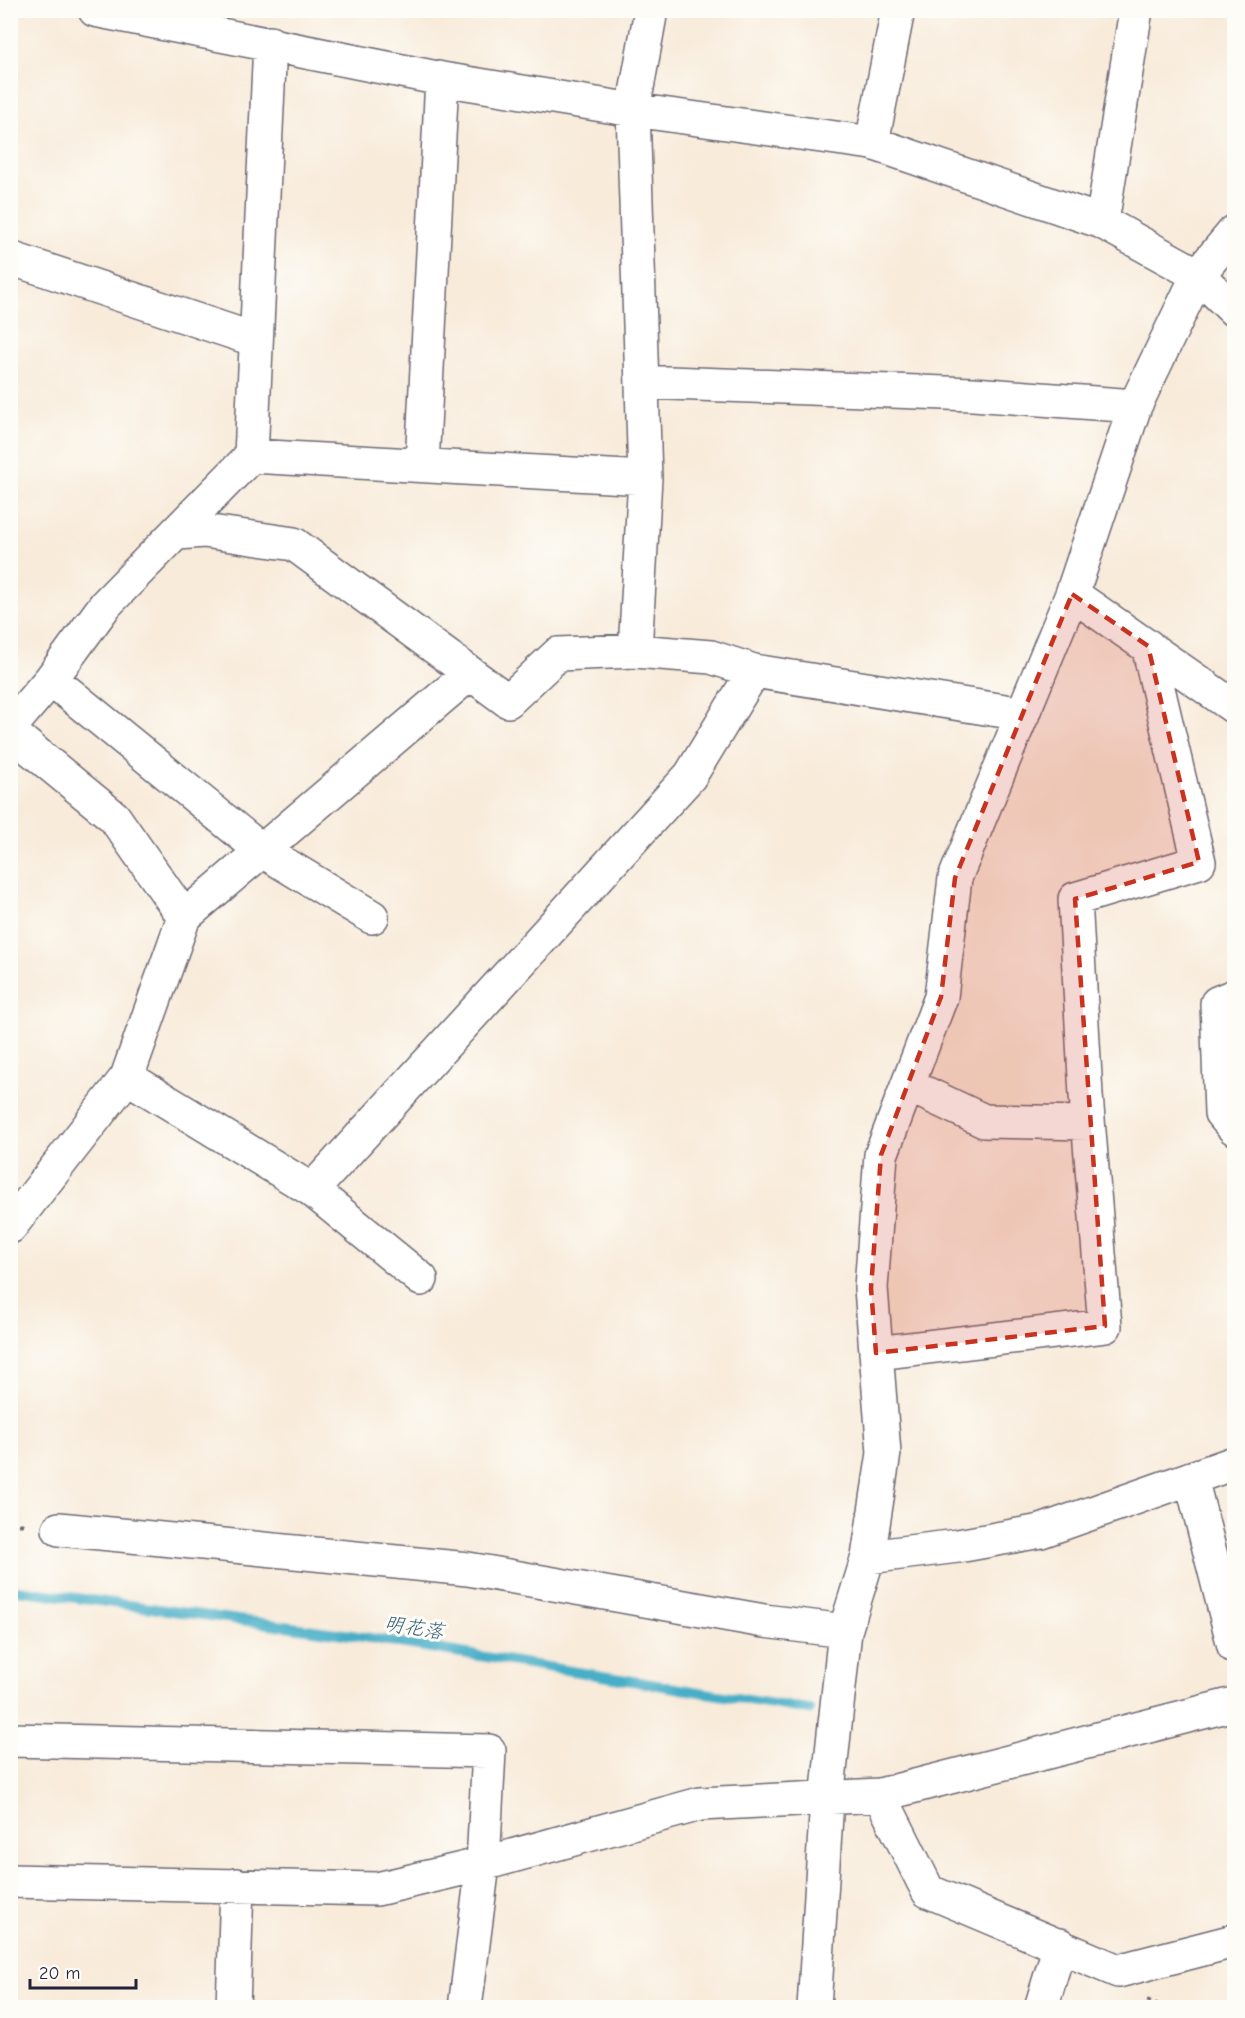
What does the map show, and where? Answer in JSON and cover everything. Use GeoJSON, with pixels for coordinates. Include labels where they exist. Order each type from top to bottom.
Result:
{"type":"FeatureCollection","features":[{"type":"Feature","properties":{"kind":"street"},"geometry":{"type":"LineString","coordinates":[[95,10],[442,79],[633,110],[872,142],[1102,222],[1198,275],[1234,310]]}},
{"type":"Feature","properties":{"kind":"street"},"geometry":{"type":"LineString","coordinates":[[634,651],[645,478],[633,110],[651,10]]}},
{"type":"Feature","properties":{"kind":"street"},"geometry":{"type":"LineString","coordinates":[[872,142],[898,10]]}},
{"type":"Feature","properties":{"kind":"street"},"geometry":{"type":"LineString","coordinates":[[1102,222],[1136,10]]}},
{"type":"Feature","properties":{"kind":"street"},"geometry":{"type":"LineString","coordinates":[[184,917],[114,817],[10,730],[106,604],[178,533],[250,456],[270,43]]}},
{"type":"Feature","properties":{"kind":"street"},"geometry":{"type":"LineString","coordinates":[[422,465],[442,79]]}},
{"type":"Feature","properties":{"kind":"street"},"geometry":{"type":"LineString","coordinates":[[814,2007],[826,1799],[845,1631],[868,1557],[884,1453],[871,1288],[881,1155],[941,997],[956,878],[1072,594],[1135,406],[1198,275],[1234,232]]}},
{"type":"Feature","properties":{"kind":"street"},"geometry":{"type":"LineString","coordinates":[[10,258],[256,340]]}},
{"type":"Feature","properties":{"kind":"street"},"geometry":{"type":"LineString","coordinates":[[642,382],[973,394],[1135,406]]}},
{"type":"Feature","properties":{"kind":"street"},"geometry":{"type":"LineString","coordinates":[[250,456],[645,478]]}},
{"type":"Feature","properties":{"kind":"street"},"geometry":{"type":"LineString","coordinates":[[178,533],[204,531],[294,544],[468,675],[508,701],[558,654],[634,651],[711,657],[754,671],[1023,714]]}},
{"type":"Feature","properties":{"kind":"street"},"geometry":{"type":"LineString","coordinates":[[1072,594],[1234,707]]}},
{"type":"Feature","properties":{"kind":"street"},"geometry":{"type":"LineString","coordinates":[[876,1353],[1105,1326],[1088,1123],[1075,899],[1199,862],[1148,646]]}},
{"type":"Feature","properties":{"kind":"street"},"geometry":{"type":"LineString","coordinates":[[312,1191],[690,776],[754,671]]}},
{"type":"Feature","properties":{"kind":"street"},"geometry":{"type":"LineString","coordinates":[[10,1227],[127,1077],[184,917],[468,675]]}},
{"type":"Feature","properties":{"kind":"street"},"geometry":{"type":"LineString","coordinates":[[51,679],[261,850],[372,917]]}},
{"type":"Feature","properties":{"kind":"street"},"geometry":{"type":"LineString","coordinates":[[1234,996],[1217,1003],[1221,1113],[1234,1128]]}},
{"type":"Feature","properties":{"kind":"street"},"geometry":{"type":"LineString","coordinates":[[127,1077],[312,1191],[421,1279]]}},
{"type":"Feature","properties":{"kind":"street"},"geometry":{"type":"LineString","coordinates":[[908,1085],[984,1121],[1088,1123]]}},
{"type":"Feature","properties":{"kind":"street"},"geometry":{"type":"LineString","coordinates":[[868,1557],[958,1546],[1041,1530],[1234,1463]]}},
{"type":"Feature","properties":{"kind":"street"},"geometry":{"type":"LineString","coordinates":[[1191,1478],[1234,1646]]}},
{"type":"Feature","properties":{"kind":"street"},"geometry":{"type":"LineString","coordinates":[[59,1529],[468,1569],[764,1621],[845,1631]]}},
{"type":"Feature","properties":{"kind":"street"},"geometry":{"type":"LineString","coordinates":[[10,1881],[377,1889],[483,1864],[700,1804],[880,1795],[1234,1704]]}},
{"type":"Feature","properties":{"kind":"street"},"geometry":{"type":"LineString","coordinates":[[10,1740],[489,1751],[483,1864],[465,2007]]}},
{"type":"Feature","properties":{"kind":"street"},"geometry":{"type":"LineString","coordinates":[[880,1795],[928,1891],[1118,1971],[1234,1941]]}},
{"type":"Feature","properties":{"kind":"street"},"geometry":{"type":"LineString","coordinates":[[233,2007],[237,1885]]}},
{"type":"Feature","properties":{"kind":"street"},"geometry":{"type":"LineString","coordinates":[[1041,2007],[1060,1945]]}},
{"type":"Feature","properties":{"kind":"highlighted area"},"geometry":{"type":"Polygon","coordinates":[[[1072,594],[1148,646],[1199,862],[1075,899],[1105,1326],[876,1353],[871,1288],[881,1155],[941,997],[955,878],[1072,594]]]}},
{"type":"Feature","properties":{"kind":"waterway","name":"明花落"},"geometry":{"type":"LineString","coordinates":[[10,1589],[351,1635],[810,1710]]}}]}
